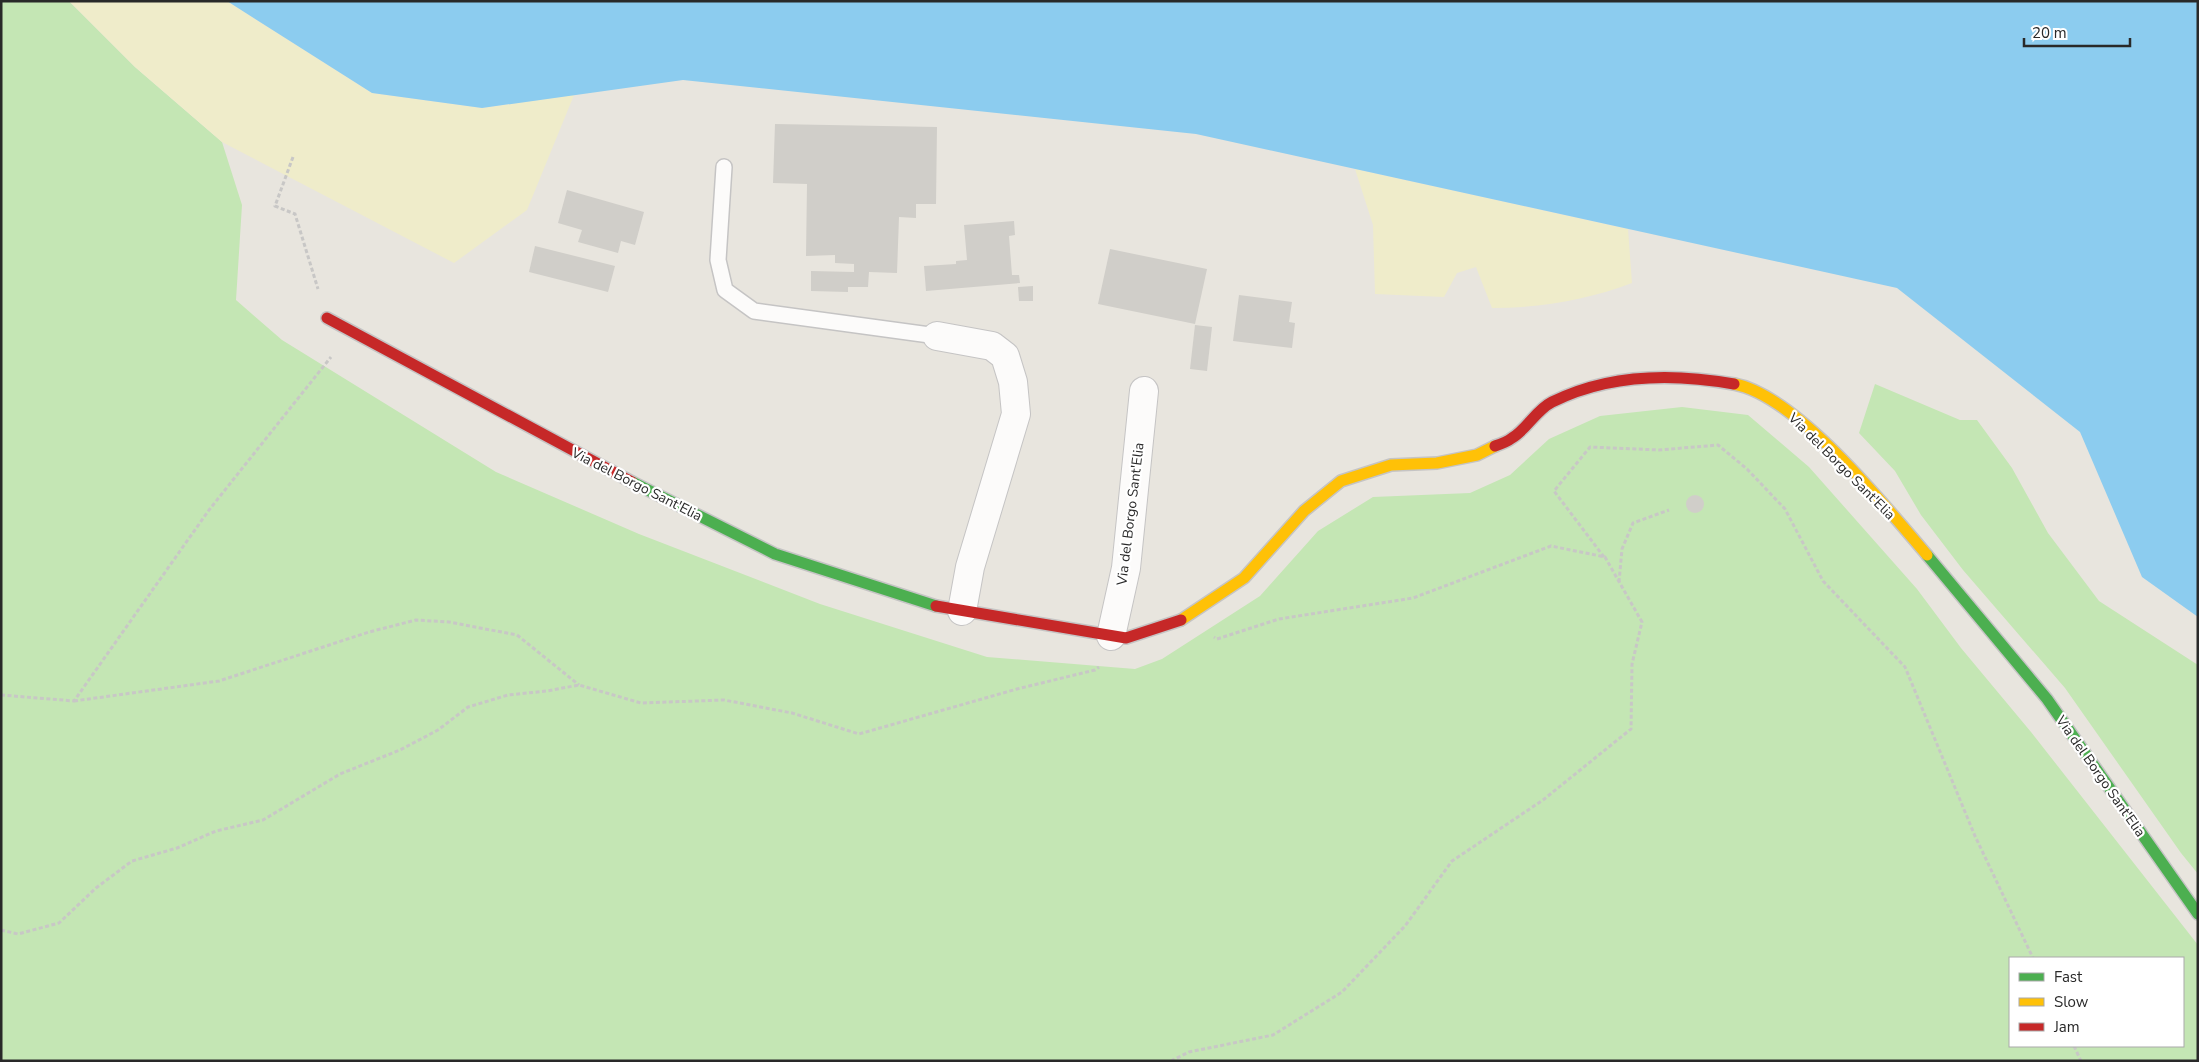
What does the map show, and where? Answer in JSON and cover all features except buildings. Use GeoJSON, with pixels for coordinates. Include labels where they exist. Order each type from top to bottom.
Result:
{"type":"FeatureCollection","features":[{"type":"Feature","properties":{"kind":"street","name":"Via del Borgo Sant'Elia"},"geometry":{"type":"LineString","coordinates":[[327,318],[624,478],[774,554],[934,606],[1118,637],[1183,619],[1244,578],[1304,511],[1341,481],[1391,465],[1437,463],[1477,456],[1513,438],[1550,403],[1599,385],[1649,377],[1702,378],[1746,386],[1795,416],[1877,496],[2047,699],[2198,914]]}},
{"type":"Feature","properties":{"kind":"street"},"geometry":{"type":"LineString","coordinates":[[937,336],[992,346],[1006,356],[1014,382],[1016,414],[970,567],[962,611]]}},
{"type":"Feature","properties":{"kind":"street","name":"Via del Borgo Sant'Elia"},"geometry":{"type":"LineString","coordinates":[[1118,637],[1144,392]]}},
{"type":"Feature","properties":{"kind":"lane"},"geometry":{"type":"LineString","coordinates":[[724,167],[718,260],[725,290],[754,311],[937,336]]}},
{"type":"Feature","properties":{"kind":"path"},"geometry":{"type":"LineString","coordinates":[[293,157],[275,206],[295,214],[327,318]]}},
{"type":"Feature","properties":{"kind":"path"},"geometry":{"type":"LineString","coordinates":[[74,701],[209,510],[352,331]]}},
{"type":"Feature","properties":{"kind":"path"},"geometry":{"type":"LineString","coordinates":[[1171,1061],[1189,1052],[1273,1035],[1342,992],[1405,926],[1452,860],[1543,800],[1631,729],[1632,664],[1642,622],[1604,557],[1554,491],[1590,447],[1659,450],[1718,445],[1747,469],[1785,509],[1823,581],[1904,667],[1975,836],[2033,957]]}},
{"type":"Feature","properties":{"kind":"path"},"geometry":{"type":"LineString","coordinates":[[1619,582],[1622,549],[1633,523],[1669,510]]}},
{"type":"Feature","properties":{"kind":"path"},"geometry":{"type":"LineString","coordinates":[[1183,619],[1217,639],[1279,619],[1413,598],[1551,546],[1604,557]]}},
{"type":"Feature","properties":{"kind":"path"},"geometry":{"type":"LineString","coordinates":[[1,695],[74,701],[219,682],[369,632],[416,620],[449,622],[518,635],[579,685],[641,703],[724,700],[792,712],[859,734],[917,720],[1017,689],[1095,670],[1118,654],[1118,637]]}},
{"type":"Feature","properties":{"kind":"path"},"geometry":{"type":"LineString","coordinates":[[1,930],[18,934],[59,923],[96,888],[132,861],[177,848],[216,831],[263,820],[340,774],[400,750],[438,730],[468,707],[508,695],[579,685]]}},
{"type":"Feature","properties":{"kind":"path"},"geometry":{"type":"LineString","coordinates":[[2074,1047],[2081,1061]]}},
{"type":"Feature","properties":{"kind":"green space"},"geometry":{"type":"Polygon","coordinates":[[[1,1],[69,1],[135,67],[222,142],[242,205],[236,300],[282,340],[496,472],[639,534],[820,604],[987,657],[1135,669],[1162,659],[1260,596],[1318,531],[1373,497],[1470,493],[1510,475],[1549,439],[1600,416],[1682,407],[1748,415],[1809,467],[1917,589],[1961,648],[2031,732],[2198,945],[2198,1061],[1,1061],[1,1]]]}},
{"type":"Feature","properties":{"kind":"green space"},"geometry":{"type":"Polygon","coordinates":[[[1875,384],[1960,420],[1977,420],[2012,468],[2048,533],[2099,601],[2198,665],[2198,874],[2181,853],[2065,688],[1963,570],[1921,515],[1895,471],[1859,433],[1875,384]]]}},
{"type":"Feature","properties":{"kind":"sand"},"geometry":{"type":"Polygon","coordinates":[[[69,1],[227,1],[372,93],[482,108],[574,95],[527,210],[454,263],[222,142],[135,67],[69,1]]]}},
{"type":"Feature","properties":{"kind":"sand"},"geometry":{"type":"Polygon","coordinates":[[[1355,169],[1628,229],[1632,283],[1598,294],[1563,302],[1546,305],[1492,308],[1476,267],[1457,273],[1444,297],[1375,294],[1373,225],[1355,169]]]}},
{"type":"Feature","properties":{"kind":"water"},"geometry":{"type":"Polygon","coordinates":[[[227,1],[2198,1],[2198,617],[2142,577],[2080,432],[1897,288],[1196,134],[683,80],[482,108],[372,93],[227,1]]]}},
{"type":"Feature","properties":{"kind":"traffic: fast"},"geometry":{"type":"LineString","coordinates":[[632,482],[775,554],[936,606]]}},
{"type":"Feature","properties":{"kind":"traffic: fast"},"geometry":{"type":"LineString","coordinates":[[1927,555],[2047,699],[2198,914]]}},
{"type":"Feature","properties":{"kind":"traffic: slow"},"geometry":{"type":"LineString","coordinates":[[1734,384],[1758,393],[1785,409],[1812,430],[1864,483],[1927,555]]}},
{"type":"Feature","properties":{"kind":"traffic: slow"},"geometry":{"type":"LineString","coordinates":[[1181,620],[1244,578],[1304,511],[1341,481],[1391,465],[1437,463],[1477,455],[1495,446]]}},
{"type":"Feature","properties":{"kind":"traffic: jam"},"geometry":{"type":"LineString","coordinates":[[327,318],[632,482]]}},
{"type":"Feature","properties":{"kind":"traffic: jam"},"geometry":{"type":"LineString","coordinates":[[1495,446],[1506,442],[1522,430],[1546,405],[1595,386],[1618,381],[1664,377],[1711,380],[1734,384]]}},
{"type":"Feature","properties":{"kind":"traffic: jam"},"geometry":{"type":"LineString","coordinates":[[936,606],[1126,638],[1181,620]]}}]}
